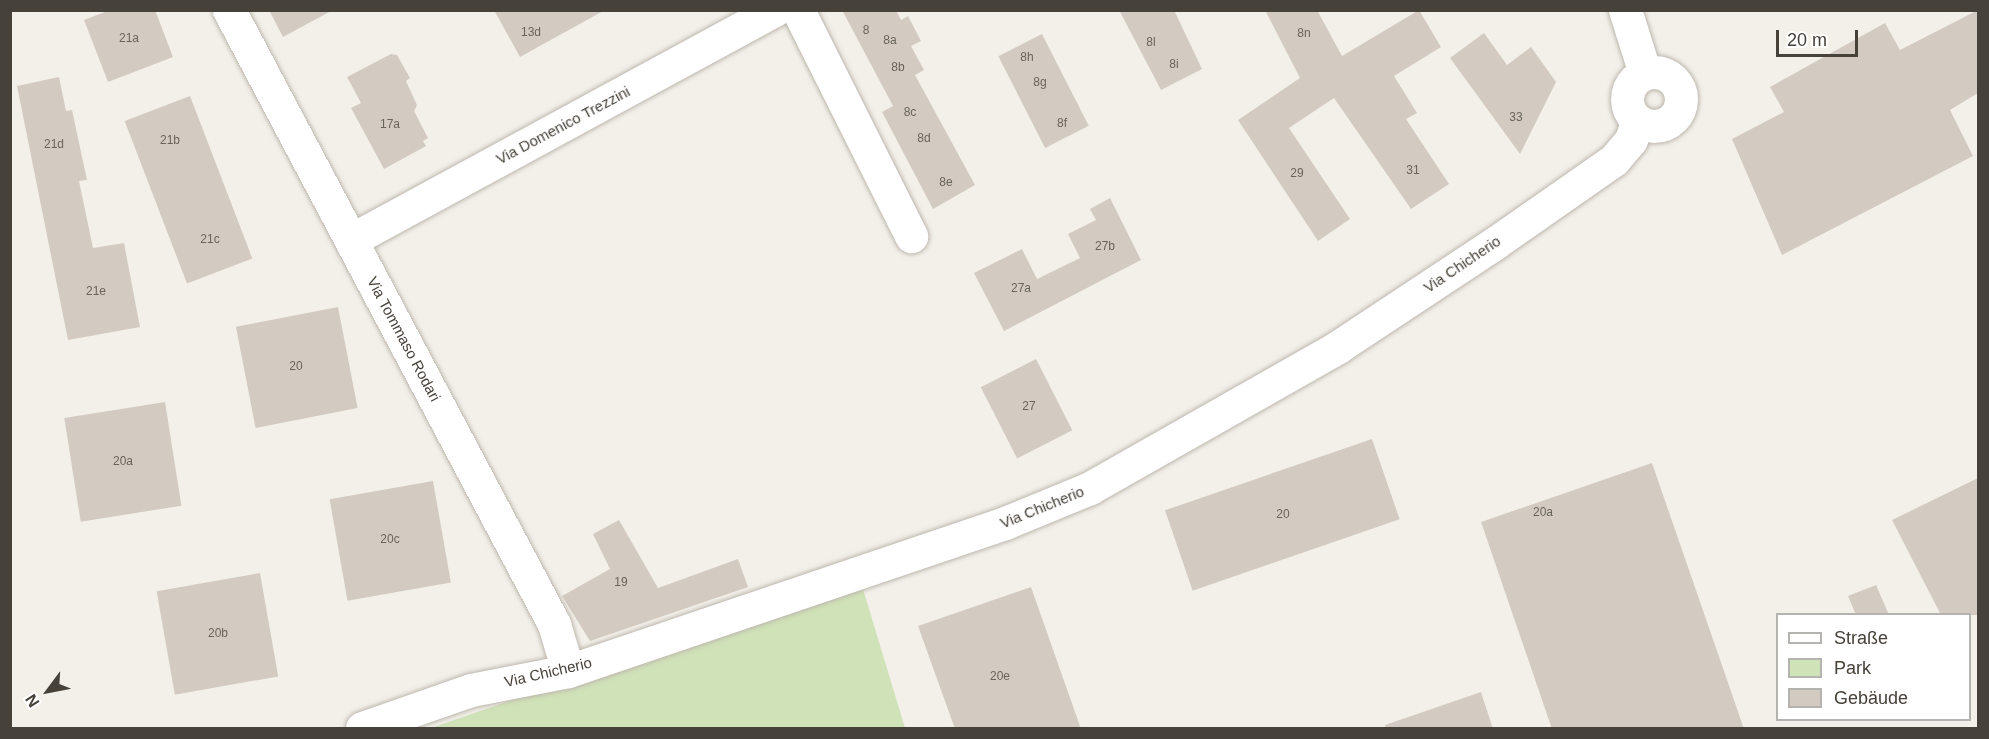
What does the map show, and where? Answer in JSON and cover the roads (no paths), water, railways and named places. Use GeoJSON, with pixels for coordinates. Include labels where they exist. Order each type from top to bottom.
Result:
{"type":"FeatureCollection","features":[{"type":"Feature","properties":{"kind":"street","name":"Via Tommaso Rodari"},"geometry":{"type":"LineString","coordinates":[[230,10],[554,624],[568,671]]}},
{"type":"Feature","properties":{"kind":"street","name":"Via Domenico Trezzini"},"geometry":{"type":"LineString","coordinates":[[351,240],[775,10]]}},
{"type":"Feature","properties":{"kind":"street"},"geometry":{"type":"LineString","coordinates":[[798,10],[911,236]]}},
{"type":"Feature","properties":{"kind":"street"},"geometry":{"type":"LineString","coordinates":[[1625,10],[1645,73]]}},
{"type":"Feature","properties":{"kind":"street"},"geometry":{"type":"LineString","coordinates":[[1645,73],[1662,73],[1676,83],[1680,108],[1662,126],[1636,121],[1627,107],[1627,91],[1645,73]]}},
{"type":"Feature","properties":{"kind":"street","name":"Via Chicherio"},"geometry":{"type":"LineString","coordinates":[[362,729],[471,690],[568,671],[1005,523],[1090,488],[1338,347],[1495,243],[1614,160],[1631,140],[1636,121]]}}]}
